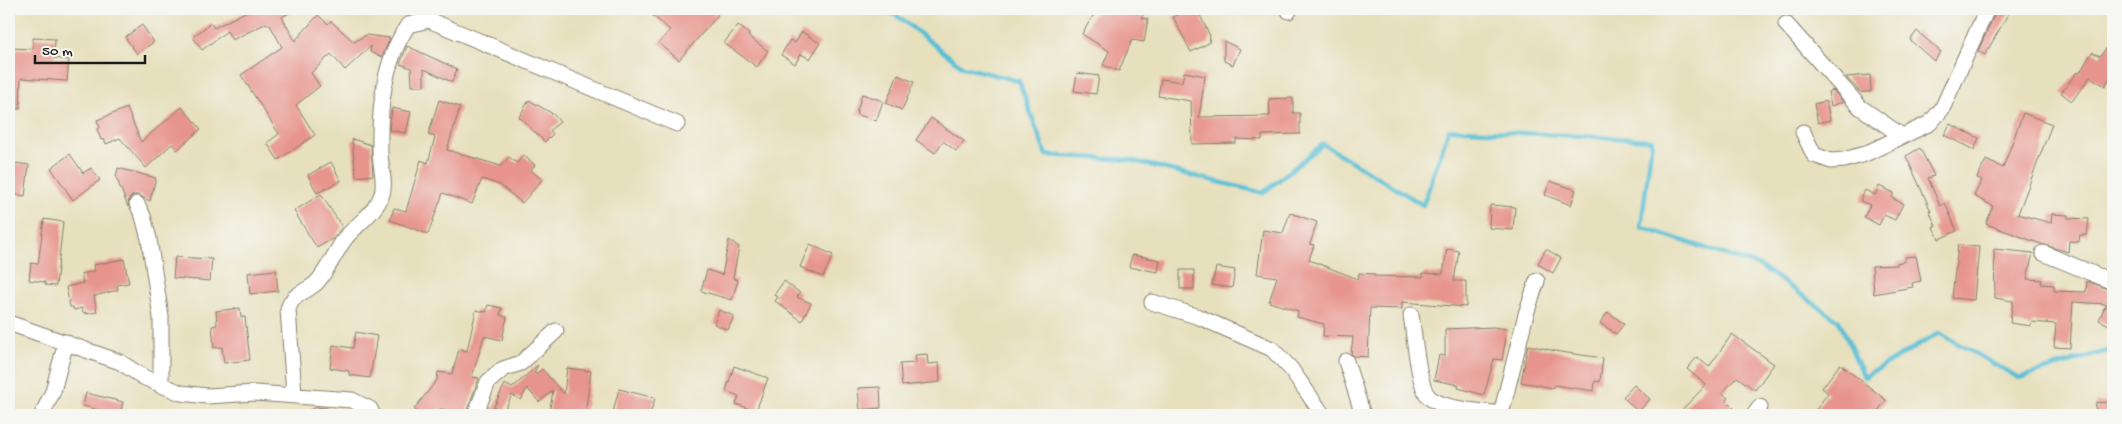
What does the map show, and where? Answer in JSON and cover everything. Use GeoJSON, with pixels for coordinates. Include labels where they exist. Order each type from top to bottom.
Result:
{"type":"FeatureCollection","features":[{"type":"Feature","properties":{"kind":"street"},"geometry":{"type":"LineString","coordinates":[[1803,132],[1814,155],[1831,161],[1844,160],[1864,154],[1930,122],[1942,109],[1987,9]]}},
{"type":"Feature","properties":{"kind":"street"},"geometry":{"type":"LineString","coordinates":[[294,394],[288,309],[291,299],[316,284],[344,240],[376,208],[383,192],[380,153],[384,82],[399,38],[408,25],[429,20],[677,124]]}},
{"type":"Feature","properties":{"kind":"street"},"geometry":{"type":"LineString","coordinates":[[1786,24],[1860,107],[1902,136]]}},
{"type":"Feature","properties":{"kind":"street"},"geometry":{"type":"LineString","coordinates":[[137,204],[143,216],[149,239],[161,317],[162,386]]}},
{"type":"Feature","properties":{"kind":"street"},"geometry":{"type":"LineString","coordinates":[[2043,253],[2113,282]]}},
{"type":"Feature","properties":{"kind":"street"},"geometry":{"type":"LineString","coordinates":[[1411,315],[1422,384],[1429,397],[1444,405],[1502,415],[1526,314],[1537,281]]}},
{"type":"Feature","properties":{"kind":"street"},"geometry":{"type":"LineString","coordinates":[[1152,302],[1200,316],[1272,349],[1291,369],[1323,415]]}},
{"type":"Feature","properties":{"kind":"street"},"geometry":{"type":"LineString","coordinates":[[9,323],[120,362],[162,386],[181,394],[207,396],[256,393],[294,394],[352,400],[370,409],[373,415]]}},
{"type":"Feature","properties":{"kind":"street"},"geometry":{"type":"LineString","coordinates":[[475,415],[488,382],[503,369],[521,363],[556,331]]}},
{"type":"Feature","properties":{"kind":"street"},"geometry":{"type":"LineString","coordinates":[[42,415],[53,391],[66,342]]}},
{"type":"Feature","properties":{"kind":"street"},"geometry":{"type":"LineString","coordinates":[[1346,361],[1363,415]]}},
{"type":"Feature","properties":{"kind":"building"},"geometry":{"type":"Polygon","coordinates":[[[251,9],[296,9],[282,17],[295,41],[318,15],[328,24],[331,21],[354,42],[366,35],[390,38],[382,57],[370,52],[371,46],[345,70],[331,54],[311,73],[320,86],[296,105],[315,135],[278,160],[267,143],[279,134],[241,75],[282,47],[270,25],[267,23],[232,40],[227,31],[202,50],[193,37],[211,23],[214,28],[251,9]]]}},
{"type":"Feature","properties":{"kind":"building"},"geometry":{"type":"Polygon","coordinates":[[[645,9],[710,9],[718,15],[679,60],[659,43],[670,30],[645,9]]]}},
{"type":"Feature","properties":{"kind":"building"},"geometry":{"type":"Polygon","coordinates":[[[1097,9],[1147,9],[1141,18],[1148,19],[1144,42],[1132,40],[1119,71],[1103,65],[1109,51],[1082,34],[1097,9]]]}},
{"type":"Feature","properties":{"kind":"building"},"geometry":{"type":"Polygon","coordinates":[[[1189,9],[1197,9],[1210,36],[1209,43],[1191,52],[1173,17],[1189,9]]]}},
{"type":"Feature","properties":{"kind":"building"},"geometry":{"type":"Polygon","coordinates":[[[1997,9],[2011,9],[1985,55],[1978,51],[1997,9]]]}},
{"type":"Feature","properties":{"kind":"building"},"geometry":{"type":"Polygon","coordinates":[[[142,25],[154,42],[137,54],[125,37],[142,25]]]}},
{"type":"Feature","properties":{"kind":"building"},"geometry":{"type":"Polygon","coordinates":[[[738,25],[749,34],[748,36],[768,51],[757,67],[724,43],[738,25]]]}},
{"type":"Feature","properties":{"kind":"building"},"geometry":{"type":"Polygon","coordinates":[[[1917,31],[1941,52],[1934,61],[1910,40],[1917,31]]]}},
{"type":"Feature","properties":{"kind":"building"},"geometry":{"type":"Polygon","coordinates":[[[802,32],[820,43],[810,59],[801,54],[795,64],[781,55],[790,40],[795,43],[802,32]]]}},
{"type":"Feature","properties":{"kind":"building"},"geometry":{"type":"Polygon","coordinates":[[[33,38],[55,39],[54,58],[69,60],[67,81],[21,78],[20,109],[9,109],[9,48],[33,49],[33,38]]]}},
{"type":"Feature","properties":{"kind":"building"},"geometry":{"type":"Polygon","coordinates":[[[2113,40],[2113,72],[2105,86],[2090,77],[2072,101],[2061,93],[2077,72],[2079,74],[2092,52],[2100,56],[2113,40]]]}},
{"type":"Feature","properties":{"kind":"building"},"geometry":{"type":"Polygon","coordinates":[[[1224,41],[1240,49],[1233,65],[1224,61],[1224,41]]]}},
{"type":"Feature","properties":{"kind":"building"},"geometry":{"type":"Polygon","coordinates":[[[407,46],[457,69],[452,82],[424,69],[424,86],[412,86],[411,68],[400,64],[407,46]]]}},
{"type":"Feature","properties":{"kind":"building"},"geometry":{"type":"Polygon","coordinates":[[[1184,72],[1205,76],[1199,117],[1270,116],[1269,99],[1293,98],[1293,113],[1300,113],[1300,134],[1262,135],[1262,140],[1236,139],[1236,143],[1192,144],[1191,101],[1158,96],[1161,79],[1182,82],[1184,72]]]}},
{"type":"Feature","properties":{"kind":"building"},"geometry":{"type":"Polygon","coordinates":[[[1077,73],[1099,76],[1096,94],[1074,91],[1077,73]]]}},
{"type":"Feature","properties":{"kind":"building"},"geometry":{"type":"Polygon","coordinates":[[[898,75],[914,82],[902,110],[886,103],[898,75]]]}},
{"type":"Feature","properties":{"kind":"building"},"geometry":{"type":"Polygon","coordinates":[[[1870,75],[1871,92],[1860,92],[1846,77],[1870,75]]]}},
{"type":"Feature","properties":{"kind":"building"},"geometry":{"type":"Polygon","coordinates":[[[1833,90],[1843,102],[1831,106],[1828,92],[1833,90]]]}},
{"type":"Feature","properties":{"kind":"building"},"geometry":{"type":"Polygon","coordinates":[[[862,94],[883,101],[876,121],[856,114],[862,94]]]}},
{"type":"Feature","properties":{"kind":"building"},"geometry":{"type":"Polygon","coordinates":[[[439,100],[460,107],[447,150],[501,166],[509,157],[517,163],[523,155],[535,165],[531,170],[542,180],[522,203],[500,185],[482,179],[472,204],[443,193],[428,234],[390,220],[394,208],[406,211],[421,160],[428,163],[435,137],[428,135],[439,100]]]}},
{"type":"Feature","properties":{"kind":"building"},"geometry":{"type":"Polygon","coordinates":[[[529,100],[553,114],[560,122],[550,130],[553,134],[545,142],[519,117],[529,100]]]}},
{"type":"Feature","properties":{"kind":"building"},"geometry":{"type":"Polygon","coordinates":[[[1826,101],[1830,120],[1818,123],[1814,104],[1826,101]]]}},
{"type":"Feature","properties":{"kind":"building"},"geometry":{"type":"Polygon","coordinates":[[[182,107],[201,129],[177,150],[172,144],[146,168],[120,138],[106,144],[104,139],[101,140],[97,129],[100,128],[97,120],[127,108],[141,142],[182,107]]]}},
{"type":"Feature","properties":{"kind":"building"},"geometry":{"type":"Polygon","coordinates":[[[392,108],[411,112],[406,133],[389,130],[392,108]]]}},
{"type":"Feature","properties":{"kind":"building"},"geometry":{"type":"Polygon","coordinates":[[[2023,113],[2052,124],[2018,214],[2051,223],[2052,214],[2068,215],[2068,218],[2089,219],[2087,235],[2080,235],[2079,242],[2069,241],[2068,252],[1986,224],[1993,206],[1974,196],[1982,180],[1977,178],[1986,160],[2003,168],[2023,113]]]}},
{"type":"Feature","properties":{"kind":"building"},"geometry":{"type":"Polygon","coordinates":[[[931,118],[964,141],[956,151],[943,141],[935,153],[916,140],[931,118]]]}},
{"type":"Feature","properties":{"kind":"building"},"geometry":{"type":"Polygon","coordinates":[[[1950,124],[1979,138],[1974,150],[1944,135],[1950,124]]]}},
{"type":"Feature","properties":{"kind":"building"},"geometry":{"type":"Polygon","coordinates":[[[352,139],[371,145],[373,175],[356,177],[352,139]]]}},
{"type":"Feature","properties":{"kind":"building"},"geometry":{"type":"Polygon","coordinates":[[[1920,148],[1934,176],[1928,178],[1940,206],[1945,203],[1957,231],[1939,239],[1933,227],[1936,226],[1929,210],[1931,211],[1906,156],[1920,148]]]}},
{"type":"Feature","properties":{"kind":"building"},"geometry":{"type":"Polygon","coordinates":[[[70,154],[83,173],[91,168],[100,180],[73,200],[51,168],[70,154]]]}},
{"type":"Feature","properties":{"kind":"building"},"geometry":{"type":"Polygon","coordinates":[[[9,162],[29,165],[25,196],[9,193],[9,162]]]}},
{"type":"Feature","properties":{"kind":"building"},"geometry":{"type":"Polygon","coordinates":[[[331,162],[341,181],[317,193],[308,175],[331,162]]]}},
{"type":"Feature","properties":{"kind":"building"},"geometry":{"type":"Polygon","coordinates":[[[118,168],[156,178],[150,201],[138,195],[133,195],[129,199],[128,207],[116,177],[118,168]]]}},
{"type":"Feature","properties":{"kind":"building"},"geometry":{"type":"Polygon","coordinates":[[[1550,181],[1576,190],[1571,205],[1545,195],[1550,181]]]}},
{"type":"Feature","properties":{"kind":"building"},"geometry":{"type":"Polygon","coordinates":[[[1879,186],[1894,193],[1892,198],[1903,204],[1895,220],[1884,215],[1879,225],[1864,217],[1870,205],[1860,201],[1865,190],[1875,195],[1879,186]]]}},
{"type":"Feature","properties":{"kind":"building"},"geometry":{"type":"Polygon","coordinates":[[[321,194],[342,227],[334,238],[317,248],[294,211],[321,194]]]}},
{"type":"Feature","properties":{"kind":"building"},"geometry":{"type":"Polygon","coordinates":[[[1490,205],[1515,207],[1513,230],[1489,228],[1490,205]]]}},
{"type":"Feature","properties":{"kind":"building"},"geometry":{"type":"Polygon","coordinates":[[[1290,213],[1317,222],[1310,244],[1314,245],[1309,260],[1358,279],[1359,273],[1374,274],[1374,276],[1423,277],[1423,273],[1443,274],[1447,249],[1459,251],[1454,281],[1466,281],[1466,307],[1402,302],[1402,309],[1370,308],[1368,357],[1354,356],[1351,354],[1353,337],[1323,336],[1324,324],[1297,317],[1298,311],[1269,302],[1277,277],[1257,274],[1263,230],[1283,233],[1290,213]]]}},
{"type":"Feature","properties":{"kind":"building"},"geometry":{"type":"Polygon","coordinates":[[[44,219],[63,222],[56,286],[45,285],[45,282],[29,280],[31,263],[38,264],[44,219]]]}},
{"type":"Feature","properties":{"kind":"building"},"geometry":{"type":"Polygon","coordinates":[[[729,240],[739,247],[733,278],[738,280],[732,300],[701,291],[707,270],[722,275],[729,240]]]}},
{"type":"Feature","properties":{"kind":"building"},"geometry":{"type":"Polygon","coordinates":[[[810,244],[833,255],[823,277],[800,267],[810,244]]]}},
{"type":"Feature","properties":{"kind":"building"},"geometry":{"type":"Polygon","coordinates":[[[1958,245],[1979,247],[1974,300],[1952,298],[1958,245]]]}},
{"type":"Feature","properties":{"kind":"building"},"geometry":{"type":"Polygon","coordinates":[[[1546,249],[1561,258],[1553,273],[1538,264],[1546,249]]]}},
{"type":"Feature","properties":{"kind":"building"},"geometry":{"type":"Polygon","coordinates":[[[1994,249],[2033,253],[2027,279],[2042,280],[2041,284],[2054,285],[2054,291],[2086,292],[2087,281],[2113,291],[2113,327],[2099,320],[2106,304],[2073,302],[2070,348],[2054,347],[2056,324],[2032,322],[2031,326],[2010,323],[2013,301],[1995,298],[1994,249]]]}},
{"type":"Feature","properties":{"kind":"building"},"geometry":{"type":"Polygon","coordinates":[[[1132,255],[1160,260],[1158,272],[1129,267],[1132,255]]]}},
{"type":"Feature","properties":{"kind":"building"},"geometry":{"type":"Polygon","coordinates":[[[1916,256],[1921,281],[1912,283],[1913,287],[1874,294],[1872,266],[1897,265],[1897,263],[1905,261],[1905,257],[1916,256]]]}},
{"type":"Feature","properties":{"kind":"building"},"geometry":{"type":"Polygon","coordinates":[[[175,257],[212,259],[210,281],[173,278],[175,257]]]}},
{"type":"Feature","properties":{"kind":"building"},"geometry":{"type":"Polygon","coordinates":[[[124,259],[129,283],[117,285],[118,290],[94,296],[97,312],[86,314],[86,312],[83,313],[82,308],[74,310],[73,307],[70,307],[66,287],[83,283],[81,274],[95,271],[93,265],[124,259]]]}},
{"type":"Feature","properties":{"kind":"building"},"geometry":{"type":"Polygon","coordinates":[[[1216,267],[1235,270],[1232,288],[1212,285],[1216,267]]]}},
{"type":"Feature","properties":{"kind":"building"},"geometry":{"type":"Polygon","coordinates":[[[276,270],[278,291],[250,294],[248,273],[276,270]]]}},
{"type":"Feature","properties":{"kind":"building"},"geometry":{"type":"Polygon","coordinates":[[[1180,270],[1194,270],[1194,289],[1180,289],[1180,270]]]}},
{"type":"Feature","properties":{"kind":"building"},"geometry":{"type":"Polygon","coordinates":[[[784,281],[800,293],[797,297],[811,303],[802,321],[775,301],[778,297],[774,295],[784,281]]]}},
{"type":"Feature","properties":{"kind":"building"},"geometry":{"type":"Polygon","coordinates":[[[488,305],[502,308],[500,315],[507,317],[502,340],[484,336],[472,377],[479,378],[466,413],[440,409],[435,415],[421,415],[414,409],[437,380],[438,372],[452,374],[459,349],[467,351],[476,310],[486,312],[488,305]]]}},
{"type":"Feature","properties":{"kind":"building"},"geometry":{"type":"Polygon","coordinates":[[[240,308],[241,317],[245,317],[250,360],[224,363],[222,347],[214,348],[212,326],[217,325],[216,311],[240,308]]]}},
{"type":"Feature","properties":{"kind":"building"},"geometry":{"type":"Polygon","coordinates":[[[719,310],[734,316],[728,330],[714,324],[719,310]]]}},
{"type":"Feature","properties":{"kind":"building"},"geometry":{"type":"Polygon","coordinates":[[[1608,312],[1624,324],[1616,334],[1600,323],[1608,312]]]}},
{"type":"Feature","properties":{"kind":"building"},"geometry":{"type":"Polygon","coordinates":[[[1493,327],[1507,329],[1502,360],[1494,359],[1484,395],[1458,388],[1459,385],[1434,380],[1439,355],[1445,356],[1445,329],[1493,327]]]}},
{"type":"Feature","properties":{"kind":"building"},"geometry":{"type":"Polygon","coordinates":[[[356,332],[377,336],[370,378],[349,375],[349,371],[330,368],[333,345],[353,348],[356,332]]]}},
{"type":"Feature","properties":{"kind":"building"},"geometry":{"type":"Polygon","coordinates":[[[1732,334],[1774,364],[1755,390],[1737,377],[1722,393],[1728,398],[1726,400],[1734,408],[1727,415],[1677,415],[1706,385],[1687,369],[1697,357],[1709,367],[1732,334]]]}},
{"type":"Feature","properties":{"kind":"building"},"geometry":{"type":"Polygon","coordinates":[[[1528,345],[1603,358],[1600,382],[1595,381],[1594,391],[1554,385],[1553,388],[1521,382],[1528,345]]]}},
{"type":"Feature","properties":{"kind":"building"},"geometry":{"type":"Polygon","coordinates":[[[927,354],[928,364],[939,363],[940,382],[902,386],[900,364],[916,363],[915,355],[927,354]]]}},
{"type":"Feature","properties":{"kind":"building"},"geometry":{"type":"Polygon","coordinates":[[[1840,364],[1886,400],[1875,415],[1812,415],[1828,393],[1822,388],[1840,364]]]}},
{"type":"Feature","properties":{"kind":"building"},"geometry":{"type":"Polygon","coordinates":[[[538,365],[534,373],[536,374],[542,369],[564,394],[567,368],[591,371],[585,415],[549,415],[553,390],[539,402],[527,388],[521,400],[512,395],[502,415],[490,415],[505,384],[512,388],[538,365]]]}},
{"type":"Feature","properties":{"kind":"building"},"geometry":{"type":"Polygon","coordinates":[[[734,366],[768,378],[756,411],[736,404],[739,396],[726,391],[734,366]]]}},
{"type":"Feature","properties":{"kind":"building"},"geometry":{"type":"Polygon","coordinates":[[[1634,385],[1650,399],[1638,412],[1623,397],[1634,385]]]}},
{"type":"Feature","properties":{"kind":"building"},"geometry":{"type":"Polygon","coordinates":[[[880,387],[881,408],[860,410],[858,388],[880,387]]]}},
{"type":"Feature","properties":{"kind":"building"},"geometry":{"type":"Polygon","coordinates":[[[619,389],[655,398],[650,415],[627,415],[613,412],[619,389]]]}},
{"type":"Feature","properties":{"kind":"building"},"geometry":{"type":"Polygon","coordinates":[[[86,393],[123,402],[120,415],[83,406],[86,393]]]}},
{"type":"Feature","properties":{"kind":"building"},"geometry":{"type":"Polygon","coordinates":[[[2096,402],[2113,403],[2113,415],[2095,415],[2096,402]]]}},
{"type":"Feature","properties":{"kind":"building"},"geometry":{"type":"Polygon","coordinates":[[[315,407],[327,408],[331,415],[301,415],[315,407]]]}},
{"type":"Feature","properties":{"kind":"waterway"},"geometry":{"type":"LineString","coordinates":[[877,9],[896,15],[963,67],[1019,81],[1046,155],[1130,160],[1263,193],[1323,144],[1423,205],[1449,129],[1652,140],[1641,227],[1760,266],[1839,321],[1864,377],[1939,333],[2019,378],[2113,349]]}}]}
